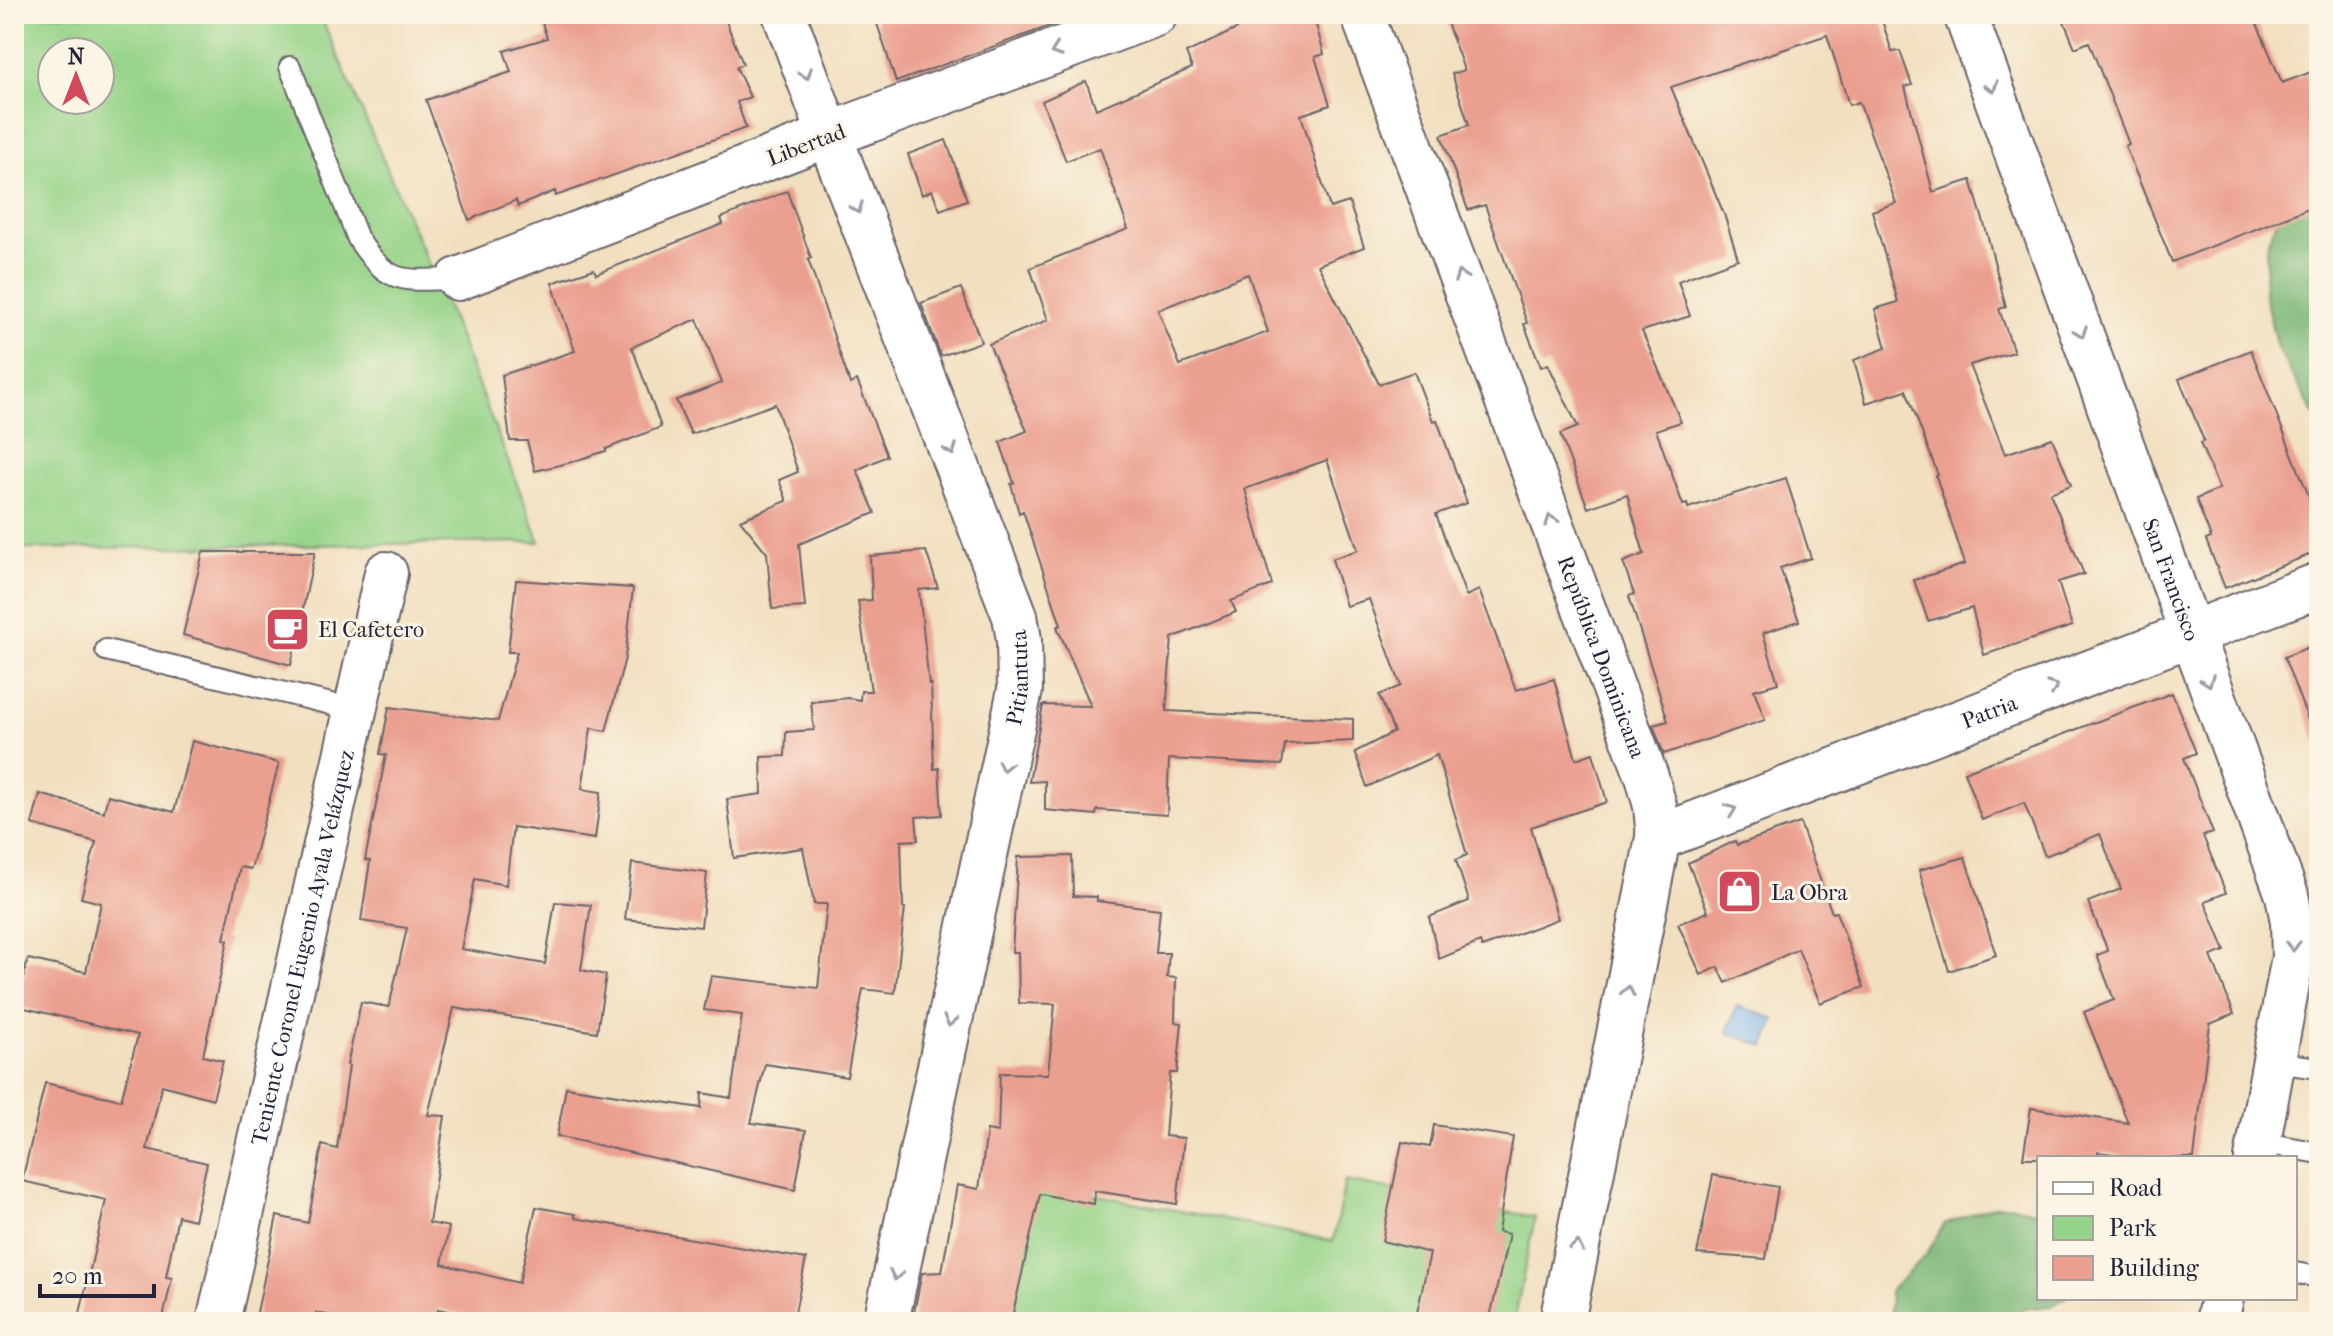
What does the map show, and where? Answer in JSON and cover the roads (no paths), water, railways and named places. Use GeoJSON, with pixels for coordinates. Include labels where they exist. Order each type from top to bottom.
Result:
{"type":"FeatureCollection","features":[{"type":"Feature","properties":{"kind":"street","name":"Pitiantuta"},"geometry":{"type":"LineString","coordinates":[[784,14],[1015,616],[1019,640],[1020,690],[886,1322]]}},
{"type":"Feature","properties":{"kind":"street","name":"Libertad"},"geometry":{"type":"LineString","coordinates":[[458,279],[829,135],[1155,14]]}},
{"type":"Feature","properties":{"kind":"street","name":"República Dominicana"},"geometry":{"type":"LineString","coordinates":[[1362,14],[1647,777],[1655,806],[1658,838],[1562,1322]]}},
{"type":"Feature","properties":{"kind":"street","name":"San Francisco"},"geometry":{"type":"LineString","coordinates":[[1965,14],[2287,895],[2293,957],[2258,1150]]}},
{"type":"Feature","properties":{"kind":"street","name":"Teniente Coronel Eugenio Ayala Velázquez"},"geometry":{"type":"LineString","coordinates":[[218,1322],[386,573]]}},
{"type":"Feature","properties":{"kind":"street","name":"Patria"},"geometry":{"type":"LineString","coordinates":[[1658,838],[2319,585]]}},
{"type":"Feature","properties":{"kind":"street"},"geometry":{"type":"LineString","coordinates":[[2217,1322],[2222,1300]]}},
{"type":"Feature","properties":{"kind":"lane"},"geometry":{"type":"LineString","coordinates":[[290,67],[358,239],[373,263],[402,278],[422,281],[458,279]]}},
{"type":"Feature","properties":{"kind":"lane"},"geometry":{"type":"LineString","coordinates":[[106,650],[355,712]]}},
{"type":"Feature","properties":{"kind":"lane"},"geometry":{"type":"LineString","coordinates":[[2273,1062],[2319,1068]]}},
{"type":"Feature","properties":{"kind":"lane"},"geometry":{"type":"LineString","coordinates":[[2258,1150],[2319,1153]]}},
{"type":"Feature","properties":{"kind":"lane"},"geometry":{"type":"LineString","coordinates":[[2297,1273],[2319,1277]]}},
{"type":"Feature","properties":{"kind":"water"},"geometry":{"type":"Polygon","coordinates":[[[1737,1006],[1775,1019],[1765,1046],[1727,1033],[1737,1006]]]}},
{"type":"Feature","properties":{"kind":"place","name":"El Cafetero"},"geometry":{"type":"Point","coordinates":[287,629]}},
{"type":"Feature","properties":{"kind":"place","name":"La Obra"},"geometry":{"type":"Point","coordinates":[1740,892]}}]}
